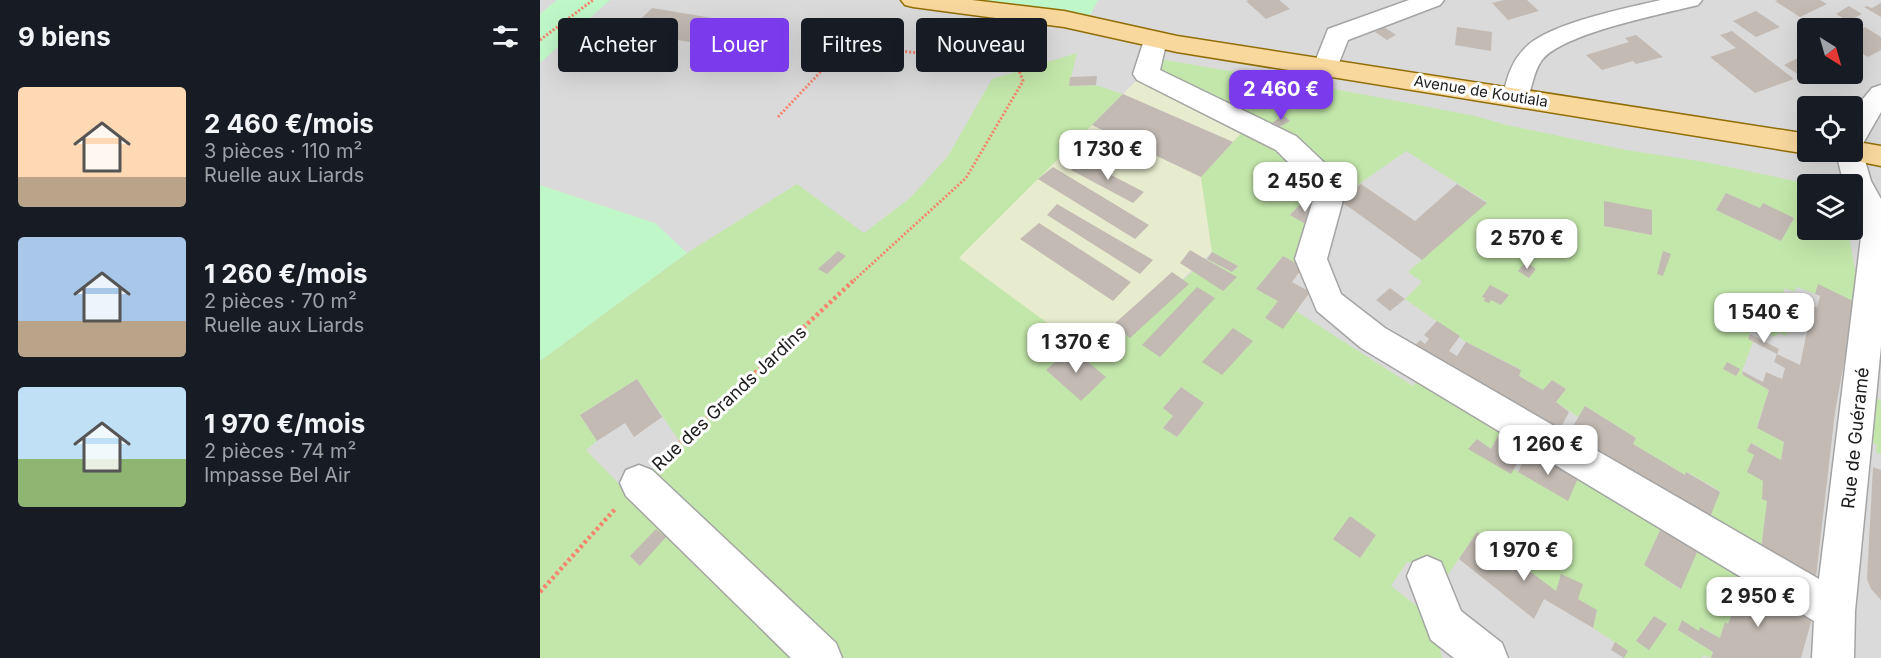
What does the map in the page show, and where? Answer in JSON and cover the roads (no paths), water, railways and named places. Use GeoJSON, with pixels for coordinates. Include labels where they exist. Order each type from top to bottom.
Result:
{"type":"FeatureCollection","features":[{"type":"Feature","properties":{"kind":"main road","name":"Avenue de Koutiala"},"geometry":{"type":"LineString","coordinates":[[922,2],[1057,34],[1105,39],[1155,40]]}},
{"type":"Feature","properties":{"kind":"main road","name":"Avenue de Koutiala"},"geometry":{"type":"LineString","coordinates":[[922,2],[1064,19],[1155,40],[1797,142]]}},
{"type":"Feature","properties":{"kind":"main road"},"geometry":{"type":"LineString","coordinates":[[1863,153],[1881,156]]}},
{"type":"Feature","properties":{"kind":"street"},"geometry":{"type":"LineString","coordinates":[[1326,67],[1339,24],[1431,0]]}},
{"type":"Feature","properties":{"kind":"street"},"geometry":{"type":"LineString","coordinates":[[1516,97],[1520,72],[1538,50],[1557,38],[1634,7],[1690,0]]}},
{"type":"Feature","properties":{"kind":"street"},"geometry":{"type":"LineString","coordinates":[[1155,40],[1146,74],[1286,143],[1321,177],[1328,201],[1311,259],[1328,302],[1372,338],[1835,611]]}},
{"type":"Feature","properties":{"kind":"street"},"geometry":{"type":"LineString","coordinates":[[1863,118],[1881,94]]}},
{"type":"Feature","properties":{"kind":"street","name":"Rue de Guéramé"},"geometry":{"type":"LineString","coordinates":[[1833,658],[1835,611],[1878,221],[1857,181],[1853,162]]}},
{"type":"Feature","properties":{"kind":"street","name":"Rue des Grands Jardins"},"geometry":{"type":"LineString","coordinates":[[639,483],[821,658]]}},
{"type":"Feature","properties":{"kind":"street"},"geometry":{"type":"LineString","coordinates":[[1427,576],[1446,625],[1487,658]]}}]}
